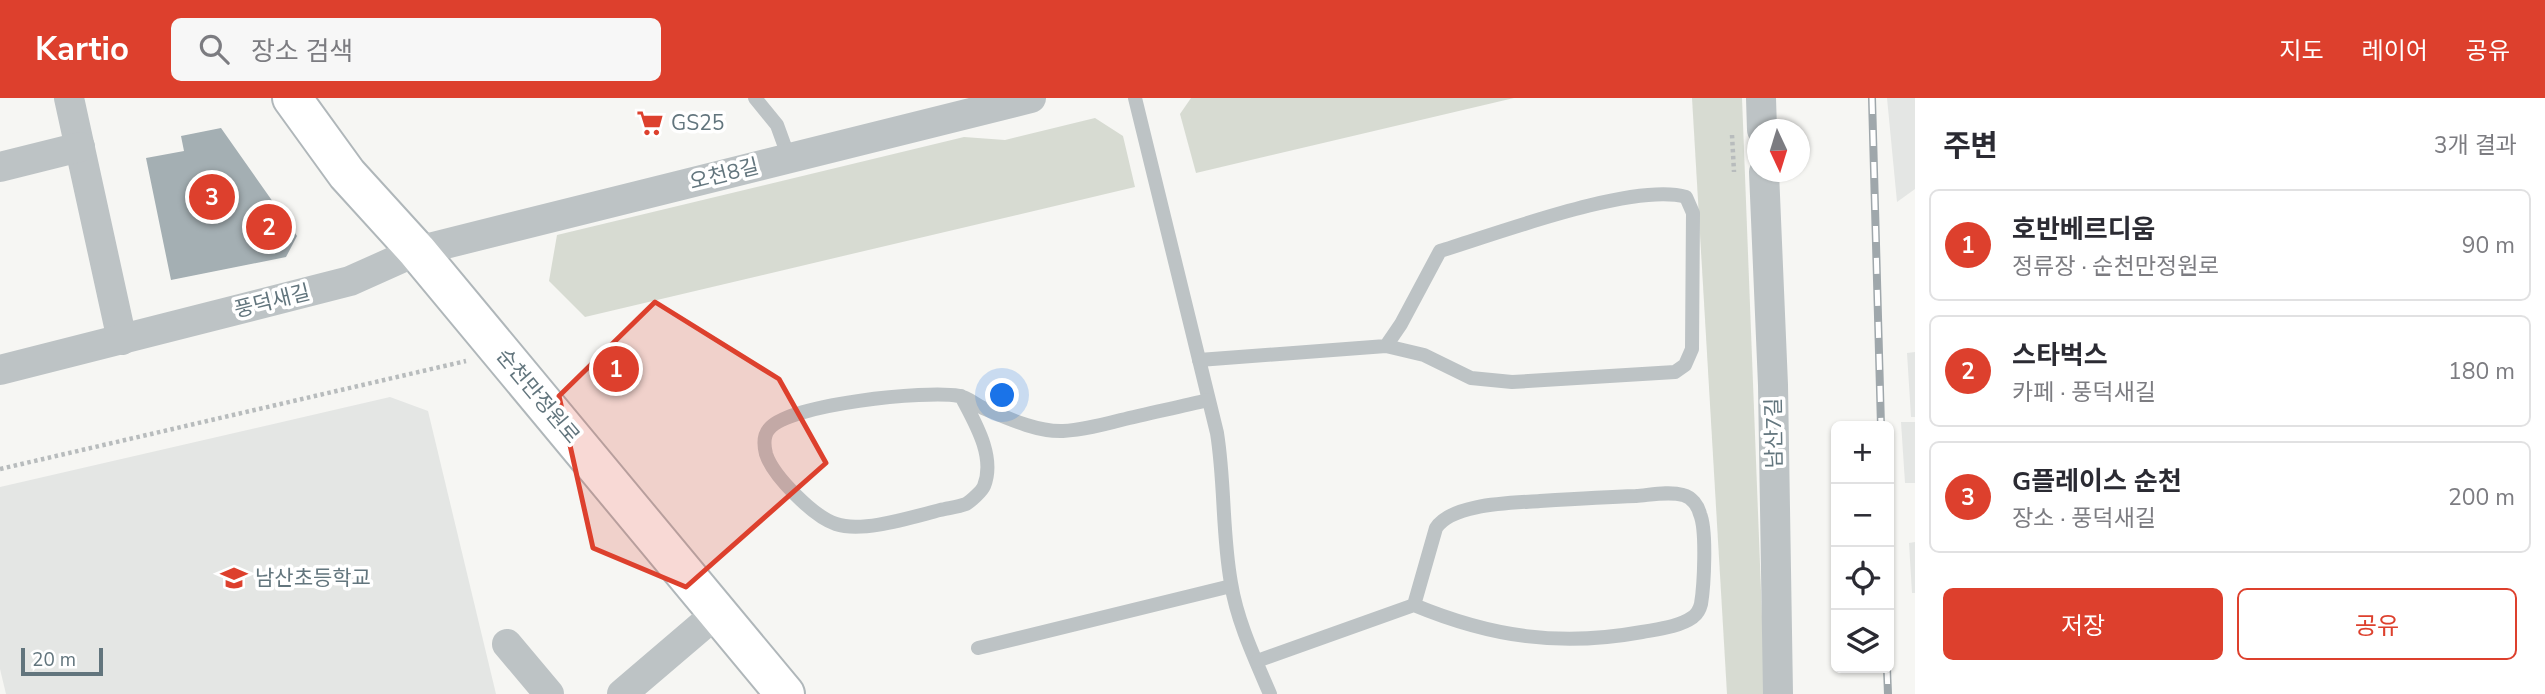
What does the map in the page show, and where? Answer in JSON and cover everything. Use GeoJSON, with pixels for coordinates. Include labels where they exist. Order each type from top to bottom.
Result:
{"type":"FeatureCollection","features":[{"type":"Feature","properties":{"kind":"main road","name":"순천만정원로"},"geometry":{"type":"LineString","coordinates":[[292,98],[347,174],[417,251],[503,353],[785,694]]}},
{"type":"Feature","properties":{"kind":"street"},"geometry":{"type":"LineString","coordinates":[[69,98],[122,340]]}},
{"type":"Feature","properties":{"kind":"street","name":"오천8길"},"geometry":{"type":"LineString","coordinates":[[417,251],[1031,98]]}},
{"type":"Feature","properties":{"kind":"street"},"geometry":{"type":"LineString","coordinates":[[1760,98],[1761,119]]}},
{"type":"Feature","properties":{"kind":"street"},"geometry":{"type":"LineString","coordinates":[[0,167],[80,147]]}},
{"type":"Feature","properties":{"kind":"street","name":"남산7길"},"geometry":{"type":"LineString","coordinates":[[1764,182],[1773,385],[1778,694]]}},
{"type":"Feature","properties":{"kind":"street","name":"풍덕새길"},"geometry":{"type":"LineString","coordinates":[[0,370],[350,281],[417,251]]}},
{"type":"Feature","properties":{"kind":"street"},"geometry":{"type":"LineString","coordinates":[[622,694],[718,612]]}},
{"type":"Feature","properties":{"kind":"street"},"geometry":{"type":"LineString","coordinates":[[506,644],[549,694]]}},
{"type":"Feature","properties":{"kind":"lane"},"geometry":{"type":"LineString","coordinates":[[755,98],[777,125],[789,158]]}},
{"type":"Feature","properties":{"kind":"lane"},"geometry":{"type":"LineString","coordinates":[[1135,98],[1199,360],[1223,472],[1231,586],[1270,694]]}},
{"type":"Feature","properties":{"kind":"lane"},"geometry":{"type":"LineString","coordinates":[[1199,360],[1386,346],[1424,355],[1471,378],[1512,382],[1675,372],[1685,365],[1692,349],[1693,213],[1686,197],[1672,193],[1639,195],[1561,214],[1440,251],[1386,346]]}},
{"type":"Feature","properties":{"kind":"lane"},"geometry":{"type":"LineString","coordinates":[[961,396],[985,448],[987,472],[984,488],[966,504],[888,522],[853,527],[835,524],[815,511],[782,481],[766,455],[764,439],[768,429],[779,421],[845,402],[922,394],[961,396],[1038,428],[1062,431],[1090,428],[1208,400]]}},
{"type":"Feature","properties":{"kind":"lane"},"geometry":{"type":"LineString","coordinates":[[1257,661],[1414,605],[1455,622],[1512,636],[1567,640],[1629,634],[1671,626],[1693,617],[1701,607],[1704,530],[1701,515],[1695,503],[1684,495],[1518,502],[1460,510],[1440,520],[1436,528],[1414,605]]}},
{"type":"Feature","properties":{"kind":"lane"},"geometry":{"type":"LineString","coordinates":[[978,648],[1231,586]]}},
{"type":"Feature","properties":{"kind":"path"},"geometry":{"type":"LineString","coordinates":[[0,470],[503,353]]}},
{"type":"Feature","properties":{"kind":"highlighted area"},"geometry":{"type":"Polygon","coordinates":[[[655,302],[779,379],[826,463],[686,587],[593,548],[559,396],[655,302]]]}},
{"type":"Feature","properties":{"kind":"shaded area"},"geometry":{"type":"Polygon","coordinates":[[[1191,98],[1514,98],[1196,173],[1180,114],[1191,98]]]}},
{"type":"Feature","properties":{"kind":"shaded area"},"geometry":{"type":"Polygon","coordinates":[[[1692,98],[1742,98],[1765,694],[1727,694],[1692,98]]]}},
{"type":"Feature","properties":{"kind":"shaded area"},"geometry":{"type":"Polygon","coordinates":[[[1887,98],[1915,98],[1915,189],[1897,202],[1887,98]]]}},
{"type":"Feature","properties":{"kind":"shaded area"},"geometry":{"type":"Polygon","coordinates":[[[1095,118],[1123,136],[1135,187],[585,317],[549,281],[557,235],[964,137],[1005,140],[1095,118]]]}},
{"type":"Feature","properties":{"kind":"shaded area"},"geometry":{"type":"Polygon","coordinates":[[[1915,352],[1915,417],[1911,417],[1907,353],[1915,352]]]}},
{"type":"Feature","properties":{"kind":"shaded area","name":"남산초등학교"},"geometry":{"type":"Polygon","coordinates":[[[390,397],[428,411],[496,694],[6,694],[0,669],[0,487],[390,397]]]}},
{"type":"Feature","properties":{"kind":"shaded area"},"geometry":{"type":"Polygon","coordinates":[[[1901,422],[1915,422],[1915,483],[1905,483],[1901,422]]]}},
{"type":"Feature","properties":{"kind":"shaded area"},"geometry":{"type":"Polygon","coordinates":[[[1915,542],[1915,593],[1912,593],[1909,543],[1915,542]]]}},
{"type":"Feature","properties":{"kind":"building"},"geometry":{"type":"Polygon","coordinates":[[[221,128],[297,236],[286,257],[171,280],[146,158],[184,151],[181,136],[221,128]]]}},
{"type":"Feature","properties":{"kind":"railway"},"geometry":{"type":"LineString","coordinates":[[1872,98],[1881,421]]}},
{"type":"Feature","properties":{"kind":"railway"},"geometry":{"type":"LineString","coordinates":[[1887,673],[1888,694]]}},
{"type":"Feature","properties":{"kind":"place","name":"GS25"},"geometry":{"type":"Point","coordinates":[650,123]}},
{"type":"Feature","properties":{"kind":"place","name":"G플레이스 순천"},"geometry":{"type":"Point","coordinates":[212,197]}},
{"type":"Feature","properties":{"kind":"place","name":"스타벅스"},"geometry":{"type":"Point","coordinates":[269,227]}},
{"type":"Feature","properties":{"kind":"place","name":"호반베르디움"},"geometry":{"type":"Point","coordinates":[616,369]}},
{"type":"Feature","properties":{"kind":"place","name":"남산초등학교"},"geometry":{"type":"Point","coordinates":[234,578]}}]}
